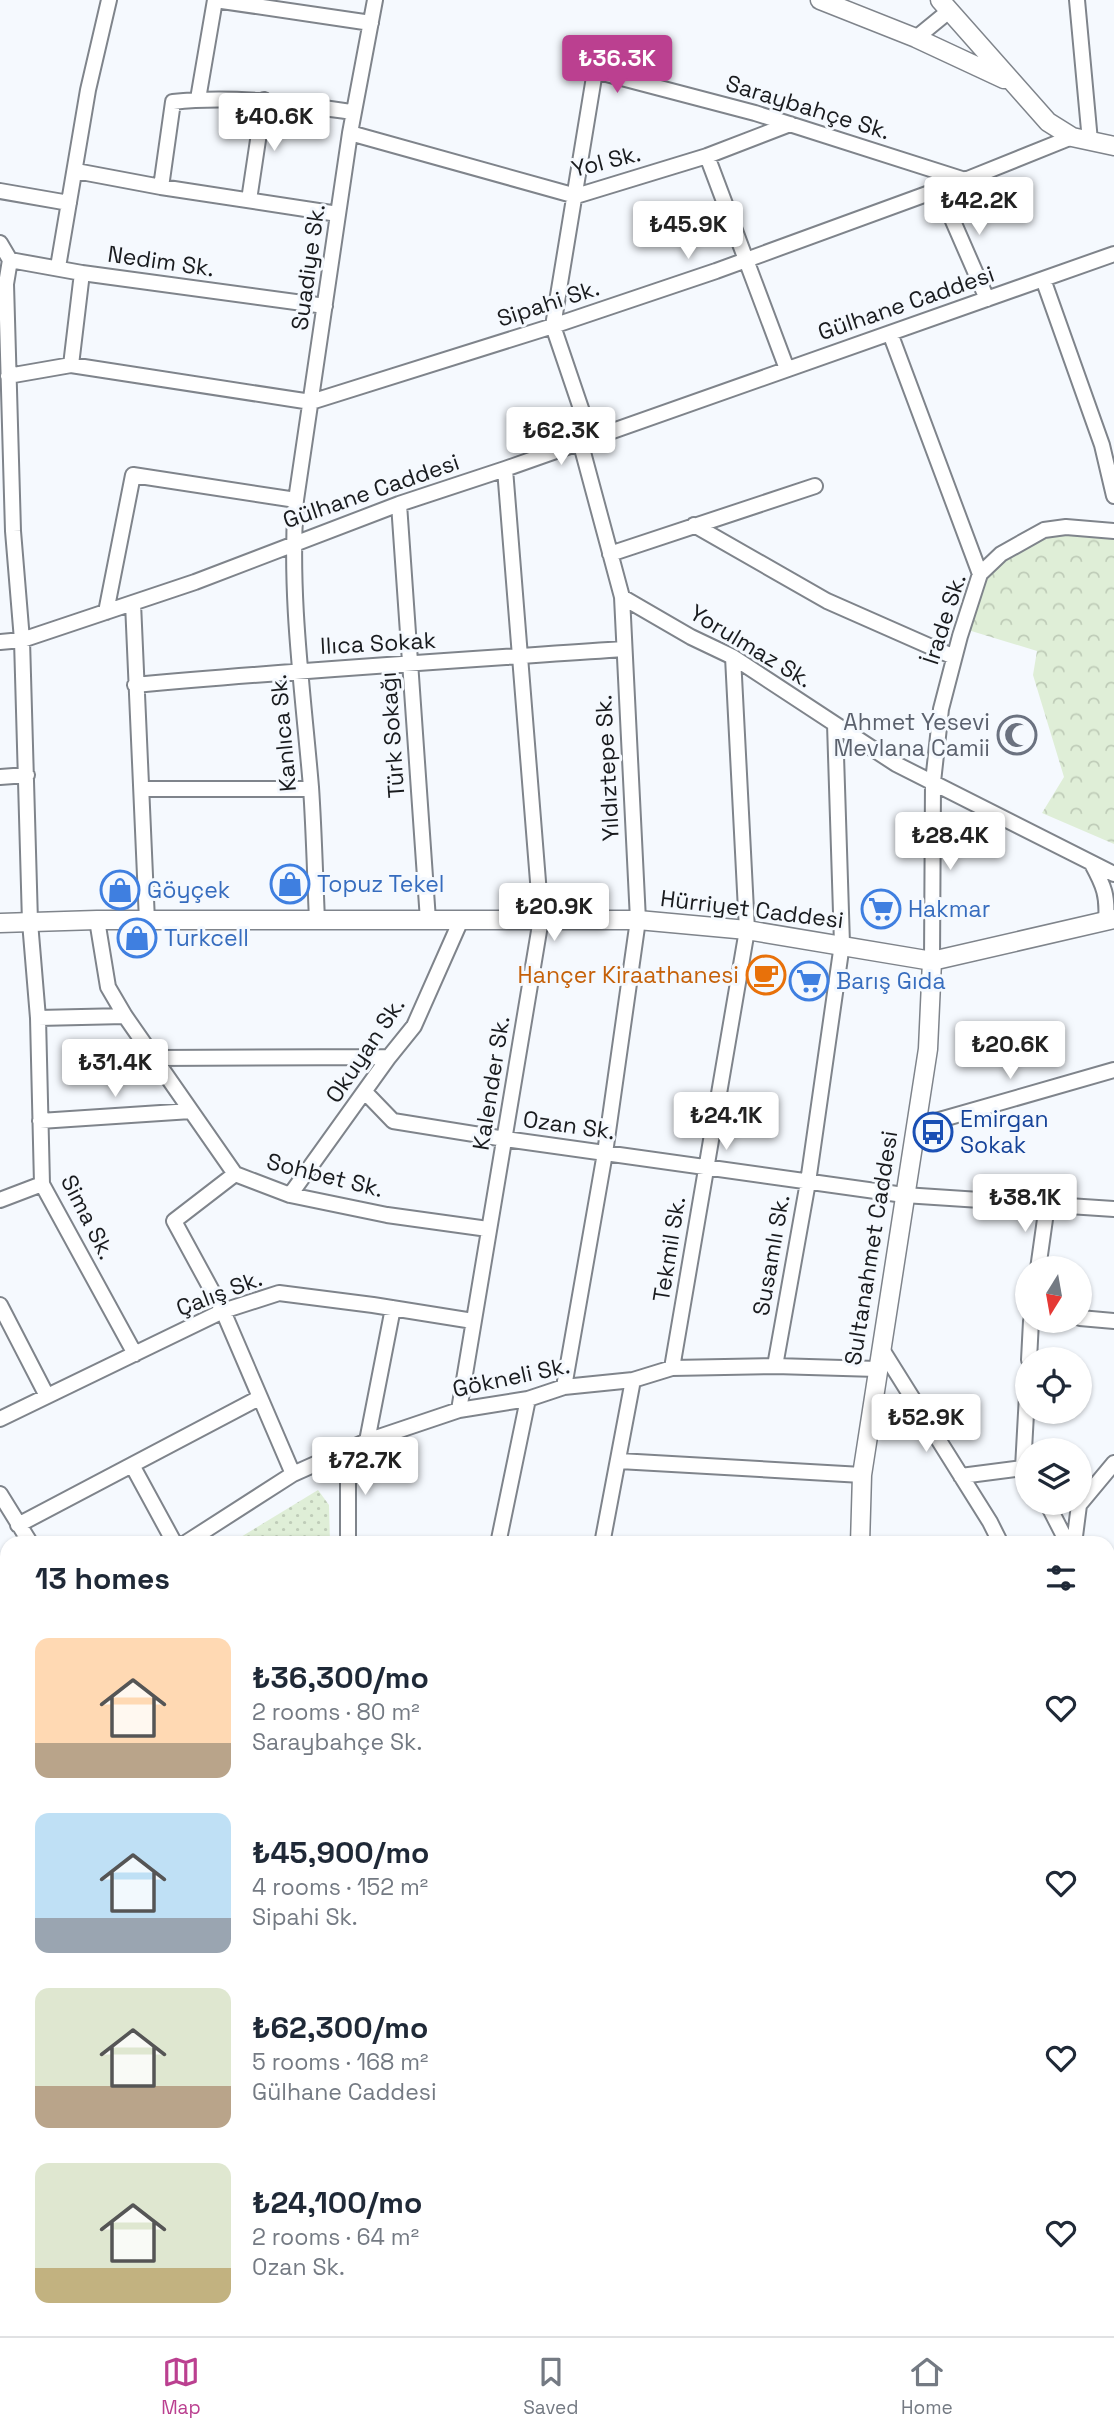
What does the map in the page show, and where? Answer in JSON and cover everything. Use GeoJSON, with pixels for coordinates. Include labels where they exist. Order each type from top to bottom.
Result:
{"type":"FeatureCollection","features":[{"type":"Feature","properties":{"kind":"street"},"geometry":{"type":"LineString","coordinates":[[58,267],[89,90],[109,0]]}},
{"type":"Feature","properties":{"kind":"street"},"geometry":{"type":"LineString","coordinates":[[198,99],[215,0],[371,23]]}},
{"type":"Feature","properties":{"kind":"street","name":"Suadiye Sk."},"geometry":{"type":"LineString","coordinates":[[293,542],[296,500],[353,112],[375,0]]}},
{"type":"Feature","properties":{"kind":"street"},"geometry":{"type":"LineString","coordinates":[[820,0],[916,38],[1011,82]]}},
{"type":"Feature","properties":{"kind":"street"},"geometry":{"type":"LineString","coordinates":[[1077,0],[1090,141]]}},
{"type":"Feature","properties":{"kind":"street"},"geometry":{"type":"LineString","coordinates":[[916,38],[944,6],[1048,122],[1072,137],[1114,146]]}},
{"type":"Feature","properties":{"kind":"street","name":"Saraybahçe Sk."},"geometry":{"type":"LineString","coordinates":[[586,440],[553,326],[594,71],[790,124],[965,180]]}},
{"type":"Feature","properties":{"kind":"street"},"geometry":{"type":"LineString","coordinates":[[161,187],[173,102],[198,99],[264,100],[353,112]]}},
{"type":"Feature","properties":{"kind":"street"},"geometry":{"type":"LineString","coordinates":[[249,200],[264,100]]}},
{"type":"Feature","properties":{"kind":"street","name":"Yol Sk."},"geometry":{"type":"LineString","coordinates":[[350,133],[576,196],[707,156],[790,124]]}},
{"type":"Feature","properties":{"kind":"street","name":"Sipahi Sk."},"geometry":{"type":"LineString","coordinates":[[311,402],[553,326],[746,259],[939,190],[1072,137]]}},
{"type":"Feature","properties":{"kind":"street"},"geometry":{"type":"LineString","coordinates":[[707,156],[787,369]]}},
{"type":"Feature","properties":{"kind":"street"},"geometry":{"type":"LineString","coordinates":[[76,171],[338,214]]}},
{"type":"Feature","properties":{"kind":"street"},"geometry":{"type":"LineString","coordinates":[[939,190],[986,299]]}},
{"type":"Feature","properties":{"kind":"street"},"geometry":{"type":"LineString","coordinates":[[0,191],[69,203]]}},
{"type":"Feature","properties":{"kind":"street"},"geometry":{"type":"LineString","coordinates":[[0,243],[10,260],[82,273]]}},
{"type":"Feature","properties":{"kind":"street","name":"Gülhane Caddesi"},"geometry":{"type":"LineString","coordinates":[[0,642],[22,640],[207,577],[293,542],[399,504],[1114,254]]}},
{"type":"Feature","properties":{"kind":"street","name":"Sima Sk."},"geometry":{"type":"LineString","coordinates":[[10,260],[3,284],[8,376],[5,406],[7,531],[22,640],[30,922],[38,1018],[42,1184],[135,1353]]}},
{"type":"Feature","properties":{"kind":"street","name":"Nedim Sk."},"geometry":{"type":"LineString","coordinates":[[71,365],[82,273],[325,306]]}},
{"type":"Feature","properties":{"kind":"street"},"geometry":{"type":"LineString","coordinates":[[1043,279],[1102,445],[1114,496]]}},
{"type":"Feature","properties":{"kind":"street"},"geometry":{"type":"LineString","coordinates":[[890,332],[980,574]]}},
{"type":"Feature","properties":{"kind":"street"},"geometry":{"type":"LineString","coordinates":[[8,376],[71,365],[311,402]]}},
{"type":"Feature","properties":{"kind":"street","name":"Yıldıztepe Sk."},"geometry":{"type":"LineString","coordinates":[[565,1387],[605,1153],[638,920],[622,597],[586,440]]}},
{"type":"Feature","properties":{"kind":"street","name":"Kalender Sk."},"geometry":{"type":"LineString","coordinates":[[459,1410],[541,919],[505,469]]}},
{"type":"Feature","properties":{"kind":"street"},"geometry":{"type":"LineString","coordinates":[[106,612],[133,475],[296,500]]}},
{"type":"Feature","properties":{"kind":"street"},"geometry":{"type":"LineString","coordinates":[[611,554],[815,486]]}},
{"type":"Feature","properties":{"kind":"street","name":"Türk Sokağı"},"geometry":{"type":"LineString","coordinates":[[399,504],[428,920]]}},
{"type":"Feature","properties":{"kind":"street"},"geometry":{"type":"LineString","coordinates":[[694,525],[827,601],[954,657]]}},
{"type":"Feature","properties":{"kind":"street","name":"İrade Sk."},"geometry":{"type":"LineString","coordinates":[[932,961],[933,782],[941,709],[980,574],[1001,554],[1044,530],[1066,527],[1114,531]]}},
{"type":"Feature","properties":{"kind":"street","name":"Kanlıca Sk."},"geometry":{"type":"LineString","coordinates":[[293,542],[300,670],[311,789],[317,920]]}},
{"type":"Feature","properties":{"kind":"street","name":"Yorulmaz Sk."},"geometry":{"type":"LineString","coordinates":[[622,597],[691,637],[733,657],[896,764],[1114,874]]}},
{"type":"Feature","properties":{"kind":"street"},"geometry":{"type":"LineString","coordinates":[[132,603],[146,921]]}},
{"type":"Feature","properties":{"kind":"street","name":"llıca Sokak"},"geometry":{"type":"LineString","coordinates":[[135,685],[300,670],[410,665],[624,649]]}},
{"type":"Feature","properties":{"kind":"street","name":"Tekmil Sk."},"geometry":{"type":"LineString","coordinates":[[672,1368],[747,930],[733,657]]}},
{"type":"Feature","properties":{"kind":"street","name":"Susamlı Sk."},"geometry":{"type":"LineString","coordinates":[[775,1366],[807,1182],[842,944],[835,724]]}},
{"type":"Feature","properties":{"kind":"street"},"geometry":{"type":"LineString","coordinates":[[0,777],[27,775]]}},
{"type":"Feature","properties":{"kind":"street"},"geometry":{"type":"LineString","coordinates":[[142,789],[311,789]]}},
{"type":"Feature","properties":{"kind":"street"},"geometry":{"type":"LineString","coordinates":[[1091,863],[1103,884],[1110,920]]}},
{"type":"Feature","properties":{"kind":"street","name":"Hürriyet Caddesi"},"geometry":{"type":"LineString","coordinates":[[0,923],[97,920],[638,920],[747,930],[932,961],[1110,920]]}},
{"type":"Feature","properties":{"kind":"street","name":"Sohbet Sk."},"geometry":{"type":"LineString","coordinates":[[97,920],[108,988],[235,1174],[290,1195],[387,1215],[488,1229]]}},
{"type":"Feature","properties":{"kind":"street","name":"Okuyan Sk."},"geometry":{"type":"LineString","coordinates":[[290,1195],[414,1026],[461,920]]}},
{"type":"Feature","properties":{"kind":"street","name":"Sultanahmet Caddesi"},"geometry":{"type":"LineString","coordinates":[[860,1536],[862,1475],[928,1049],[932,961]]}},
{"type":"Feature","properties":{"kind":"street"},"geometry":{"type":"LineString","coordinates":[[38,1018],[125,1016]]}},
{"type":"Feature","properties":{"kind":"street"},"geometry":{"type":"LineString","coordinates":[[155,1058],[389,1057]]}},
{"type":"Feature","properties":{"kind":"street"},"geometry":{"type":"LineString","coordinates":[[915,1127],[1114,1070]]}},
{"type":"Feature","properties":{"kind":"street","name":"Ozan Sk."},"geometry":{"type":"LineString","coordinates":[[365,1092],[393,1121],[505,1139],[904,1195],[1114,1209]]}},
{"type":"Feature","properties":{"kind":"street"},"geometry":{"type":"LineString","coordinates":[[40,1121],[191,1111]]}},
{"type":"Feature","properties":{"kind":"street"},"geometry":{"type":"LineString","coordinates":[[235,1174],[174,1222],[223,1311],[258,1398],[293,1474]]}},
{"type":"Feature","properties":{"kind":"street"},"geometry":{"type":"LineString","coordinates":[[0,1200],[42,1184]]}},
{"type":"Feature","properties":{"kind":"street"},"geometry":{"type":"LineString","coordinates":[[1040,1256],[1047,1205]]}},
{"type":"Feature","properties":{"kind":"street","name":"Çalış Sk."},"geometry":{"type":"LineString","coordinates":[[0,1419],[223,1311],[279,1293],[473,1321]]}},
{"type":"Feature","properties":{"kind":"street"},"geometry":{"type":"LineString","coordinates":[[0,1305],[47,1396]]}},
{"type":"Feature","properties":{"kind":"street"},"geometry":{"type":"LineString","coordinates":[[367,1441],[393,1308]]}},
{"type":"Feature","properties":{"kind":"street"},"geometry":{"type":"LineString","coordinates":[[1092,1319],[1114,1321]]}},
{"type":"Feature","properties":{"kind":"street"},"geometry":{"type":"LineString","coordinates":[[881,1348],[996,1536]]}},
{"type":"Feature","properties":{"kind":"street","name":"Gökneli Sk."},"geometry":{"type":"LineString","coordinates":[[196,1536],[293,1474],[367,1441],[459,1410],[528,1399],[565,1387],[633,1380],[672,1368],[877,1368]]}},
{"type":"Feature","properties":{"kind":"street"},"geometry":{"type":"LineString","coordinates":[[604,1536],[633,1380]]}},
{"type":"Feature","properties":{"kind":"street"},"geometry":{"type":"LineString","coordinates":[[18,1525],[258,1398]]}},
{"type":"Feature","properties":{"kind":"street"},"geometry":{"type":"LineString","coordinates":[[500,1536],[528,1399]]}},
{"type":"Feature","properties":{"kind":"street"},"geometry":{"type":"LineString","coordinates":[[348,1450],[348,1536]]}},
{"type":"Feature","properties":{"kind":"street"},"geometry":{"type":"LineString","coordinates":[[619,1461],[862,1475]]}},
{"type":"Feature","properties":{"kind":"street"},"geometry":{"type":"LineString","coordinates":[[1075,1536],[1079,1505],[1114,1464]]}},
{"type":"Feature","properties":{"kind":"street"},"geometry":{"type":"LineString","coordinates":[[132,1465],[171,1536]]}},
{"type":"Feature","properties":{"kind":"street"},"geometry":{"type":"LineString","coordinates":[[961,1476],[1015,1472]]}},
{"type":"Feature","properties":{"kind":"street"},"geometry":{"type":"LineString","coordinates":[[0,1494],[26,1536]]}},
{"type":"Feature","properties":{"kind":"street"},"geometry":{"type":"LineString","coordinates":[[1053,1515],[1064,1536]]}},
{"type":"Feature","properties":{"kind":"green space"},"geometry":{"type":"Polygon","coordinates":[[[1047,534],[1114,539],[1114,844],[1042,813],[1064,777],[1033,675],[1037,651],[968,630],[987,574],[1024,546],[1047,534]]]}},
{"type":"Feature","properties":{"kind":"green space"},"geometry":{"type":"Polygon","coordinates":[[[318,1490],[329,1505],[330,1536],[242,1536],[318,1490]]]}},
{"type":"Feature","properties":{"kind":"place","name":"Ahmet Yesevi Mevlana Camii"},"geometry":{"type":"Point","coordinates":[1017,735]}},
{"type":"Feature","properties":{"kind":"place","name":"Topuz Tekel"},"geometry":{"type":"Point","coordinates":[290,884]}},
{"type":"Feature","properties":{"kind":"place","name":"Göyçek"},"geometry":{"type":"Point","coordinates":[120,890]}},
{"type":"Feature","properties":{"kind":"place","name":"Hakmar"},"geometry":{"type":"Point","coordinates":[881,909]}},
{"type":"Feature","properties":{"kind":"place","name":"Turkcell"},"geometry":{"type":"Point","coordinates":[137,938]}},
{"type":"Feature","properties":{"kind":"place","name":"Hançer Kiraathanesi"},"geometry":{"type":"Point","coordinates":[766,975]}},
{"type":"Feature","properties":{"kind":"place","name":"Barış Gıda"},"geometry":{"type":"Point","coordinates":[809,981]}},
{"type":"Feature","properties":{"kind":"place","name":"Emirgan Sokak"},"geometry":{"type":"Point","coordinates":[933,1132]}}]}
